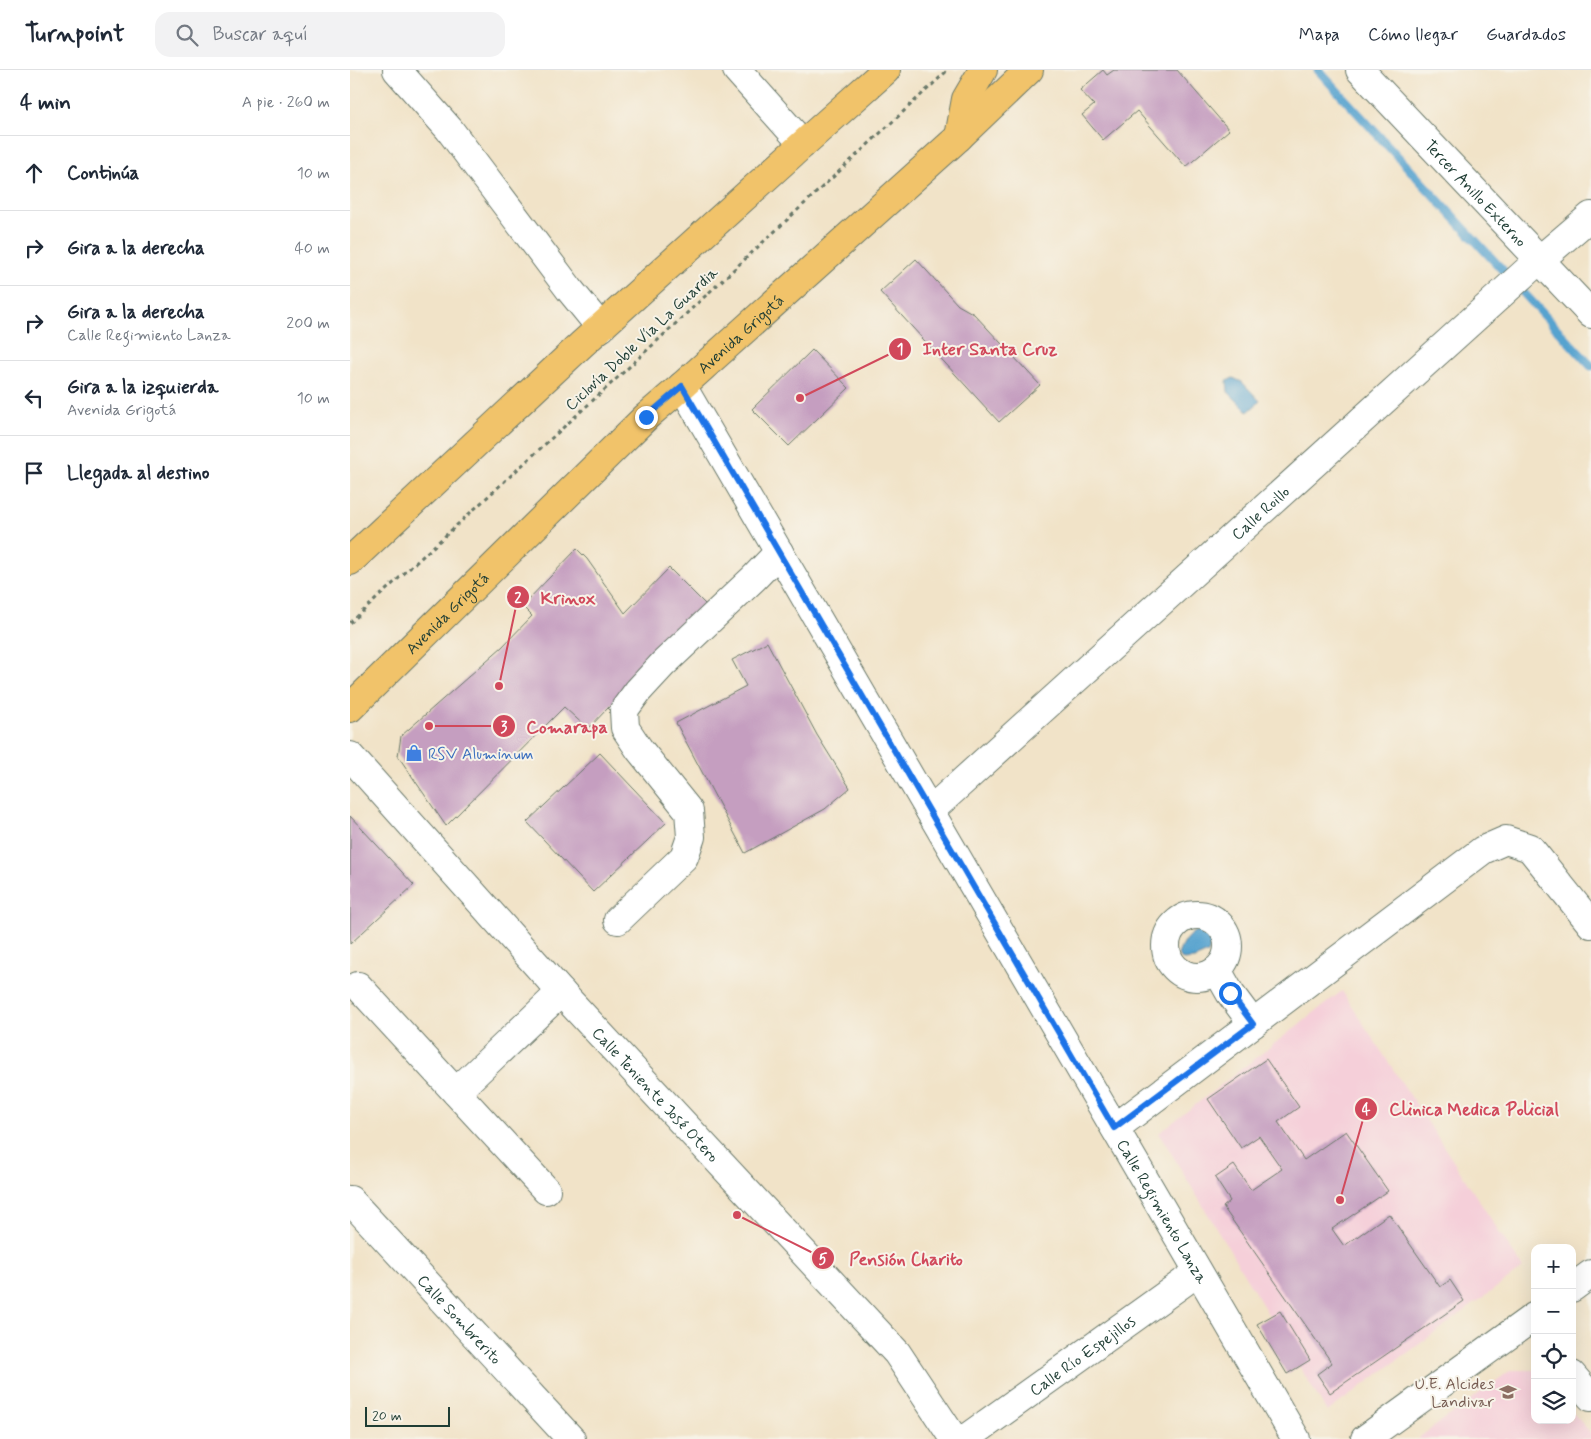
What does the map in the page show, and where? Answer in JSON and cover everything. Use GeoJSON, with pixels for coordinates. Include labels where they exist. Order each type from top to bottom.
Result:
{"type":"FeatureCollection","features":[{"type":"Feature","properties":{"kind":"main road"},"geometry":{"type":"LineString","coordinates":[[350,561],[601,328],[802,144],[886,70]]}},
{"type":"Feature","properties":{"kind":"main road"},"geometry":{"type":"LineString","coordinates":[[958,136],[966,99],[983,70]]}},
{"type":"Feature","properties":{"kind":"main road","name":"Avenida Grigotá"},"geometry":{"type":"LineString","coordinates":[[350,708],[646,417],[958,136],[1028,70]]}},
{"type":"Feature","properties":{"kind":"street"},"geometry":{"type":"LineString","coordinates":[[397,70],[449,129],[570,290],[601,328]]}},
{"type":"Feature","properties":{"kind":"street"},"geometry":{"type":"LineString","coordinates":[[737,70],[802,144]]}},
{"type":"Feature","properties":{"kind":"street"},"geometry":{"type":"LineString","coordinates":[[855,99],[878,70]]}},
{"type":"Feature","properties":{"kind":"street","name":"Tercer Anillo Externo"},"geometry":{"type":"LineString","coordinates":[[1360,70],[1535,264],[1591,314]]}},
{"type":"Feature","properties":{"kind":"street","name":"Calle Roillo"},"geometry":{"type":"LineString","coordinates":[[930,812],[1535,264],[1591,216]]}},
{"type":"Feature","properties":{"kind":"street","name":"Calle Regimiento Lanza"},"geometry":{"type":"LineString","coordinates":[[682,386],[1296,1439]]}},
{"type":"Feature","properties":{"kind":"street"},"geometry":{"type":"LineString","coordinates":[[618,920],[684,857],[691,837],[689,812],[624,728],[624,710],[638,691],[663,664],[779,552]]}},
{"type":"Feature","properties":{"kind":"street","name":"Calle Teniente José Otero"},"geometry":{"type":"LineString","coordinates":[[350,756],[561,992],[897,1352],[954,1439]]}},
{"type":"Feature","properties":{"kind":"street"},"geometry":{"type":"LineString","coordinates":[[1114,1128],[1483,850],[1506,840],[1530,848],[1591,924]]}},
{"type":"Feature","properties":{"kind":"street"},"geometry":{"type":"LineString","coordinates":[[1217,970],[1230,993],[1253,1024]]}},
{"type":"Feature","properties":{"kind":"street"},"geometry":{"type":"LineString","coordinates":[[358,986],[546,1190]]}},
{"type":"Feature","properties":{"kind":"street"},"geometry":{"type":"LineString","coordinates":[[456,1092],[561,992]]}},
{"type":"Feature","properties":{"kind":"street","name":"Calle Sombrerito"},"geometry":{"type":"LineString","coordinates":[[350,1200],[571,1439]]}},
{"type":"Feature","properties":{"kind":"street","name":"Calle Río Espejillos"},"geometry":{"type":"LineString","coordinates":[[965,1439],[1198,1272]]}},
{"type":"Feature","properties":{"kind":"street"},"geometry":{"type":"LineString","coordinates":[[1576,1285],[1591,1274]]}},
{"type":"Feature","properties":{"kind":"street"},"geometry":{"type":"LineString","coordinates":[[1365,1439],[1531,1325]]}},
{"type":"Feature","properties":{"kind":"street"},"geometry":{"type":"LineString","coordinates":[[1575,1379],[1591,1397]]}},
{"type":"Feature","properties":{"kind":"path","name":"Ciclovía Doble Vía La Guardia"},"geometry":{"type":"LineString","coordinates":[[350,623],[614,381],[948,70]]}},
{"type":"Feature","properties":{"kind":"shaded area"},"geometry":{"type":"Polygon","coordinates":[[[1342,991],[1523,1268],[1327,1412],[1159,1133],[1342,991]]]}},
{"type":"Feature","properties":{"kind":"shaded area","name":"U.E. Alcides Landivar"},"geometry":{"type":"Polygon","coordinates":[[[1511,1370],[1531,1370],[1531,1424],[1576,1424],[1576,1416],[1591,1433],[1591,1439],[1417,1439],[1511,1370]]]}},
{"type":"Feature","properties":{"kind":"water"},"geometry":{"type":"Polygon","coordinates":[[[1233,378],[1242,382],[1260,401],[1248,412],[1228,392],[1227,381],[1233,378]]]}},
{"type":"Feature","properties":{"kind":"water"},"geometry":{"type":"Polygon","coordinates":[[[1202,928],[1211,928],[1216,934],[1208,953],[1194,959],[1183,960],[1178,955],[1184,942],[1190,935],[1202,928]]]}},
{"type":"Feature","properties":{"kind":"building"},"geometry":{"type":"Polygon","coordinates":[[[1103,70],[1107,75],[1114,70],[1177,70],[1229,130],[1186,167],[1137,111],[1103,140],[1082,115],[1094,105],[1080,90],[1103,70]]]}},
{"type":"Feature","properties":{"kind":"building"},"geometry":{"type":"Polygon","coordinates":[[[916,259],[958,305],[974,314],[1040,385],[999,422],[880,292],[916,259]]]}},
{"type":"Feature","properties":{"kind":"building"},"geometry":{"type":"Polygon","coordinates":[[[812,350],[849,388],[789,446],[752,409],[812,350]]]}},
{"type":"Feature","properties":{"kind":"building"},"geometry":{"type":"Polygon","coordinates":[[[577,549],[587,559],[625,613],[669,568],[706,605],[588,729],[564,707],[446,826],[398,756],[401,736],[502,647],[532,616],[522,606],[577,549]]]}},
{"type":"Feature","properties":{"kind":"building"},"geometry":{"type":"Polygon","coordinates":[[[767,642],[817,735],[850,788],[825,809],[745,853],[676,723],[746,686],[732,660],[767,642]]]}},
{"type":"Feature","properties":{"kind":"building"},"geometry":{"type":"Polygon","coordinates":[[[600,753],[666,823],[593,892],[527,822],[600,753]]]}},
{"type":"Feature","properties":{"kind":"building"},"geometry":{"type":"Polygon","coordinates":[[[350,816],[414,885],[350,944],[350,816]]]}},
{"type":"Feature","properties":{"kind":"building"},"geometry":{"type":"Polygon","coordinates":[[[1266,1059],[1299,1107],[1278,1122],[1304,1160],[1346,1131],[1388,1191],[1332,1229],[1344,1246],[1389,1214],[1440,1287],[1450,1280],[1464,1301],[1330,1393],[1317,1374],[1332,1363],[1223,1207],[1230,1201],[1215,1178],[1234,1165],[1251,1190],[1282,1169],[1259,1136],[1241,1148],[1208,1099],[1266,1059]]]}},
{"type":"Feature","properties":{"kind":"building"},"geometry":{"type":"Polygon","coordinates":[[[1280,1311],[1310,1360],[1287,1374],[1257,1324],[1280,1311]]]}},
{"type":"Feature","properties":{"kind":"waterway"},"geometry":{"type":"LineString","coordinates":[[1318,70],[1591,366]]}},
{"type":"Feature","properties":{"kind":"place","name":"Inter Santa Cruz"},"geometry":{"type":"Point","coordinates":[800,398]}},
{"type":"Feature","properties":{"kind":"place","name":"Krinox"},"geometry":{"type":"Point","coordinates":[499,686]}},
{"type":"Feature","properties":{"kind":"place","name":"Comarapa"},"geometry":{"type":"Point","coordinates":[429,726]}},
{"type":"Feature","properties":{"kind":"place","name":"RSV Aluminum"},"geometry":{"type":"Point","coordinates":[414,753]}},
{"type":"Feature","properties":{"kind":"place","name":"Clinica Medica Policial"},"geometry":{"type":"Point","coordinates":[1340,1200]}},
{"type":"Feature","properties":{"kind":"place","name":"Pensión Charito"},"geometry":{"type":"Point","coordinates":[737,1215]}},
{"type":"Feature","properties":{"kind":"place","name":"U.E. Alcides Landivar"},"geometry":{"type":"Point","coordinates":[1508,1392]}},
{"type":"Feature","properties":{"kind":"route"},"geometry":{"type":"LineString","coordinates":[[646,417],[682,386],[1114,1128],[1253,1024],[1230,993]]}}]}
